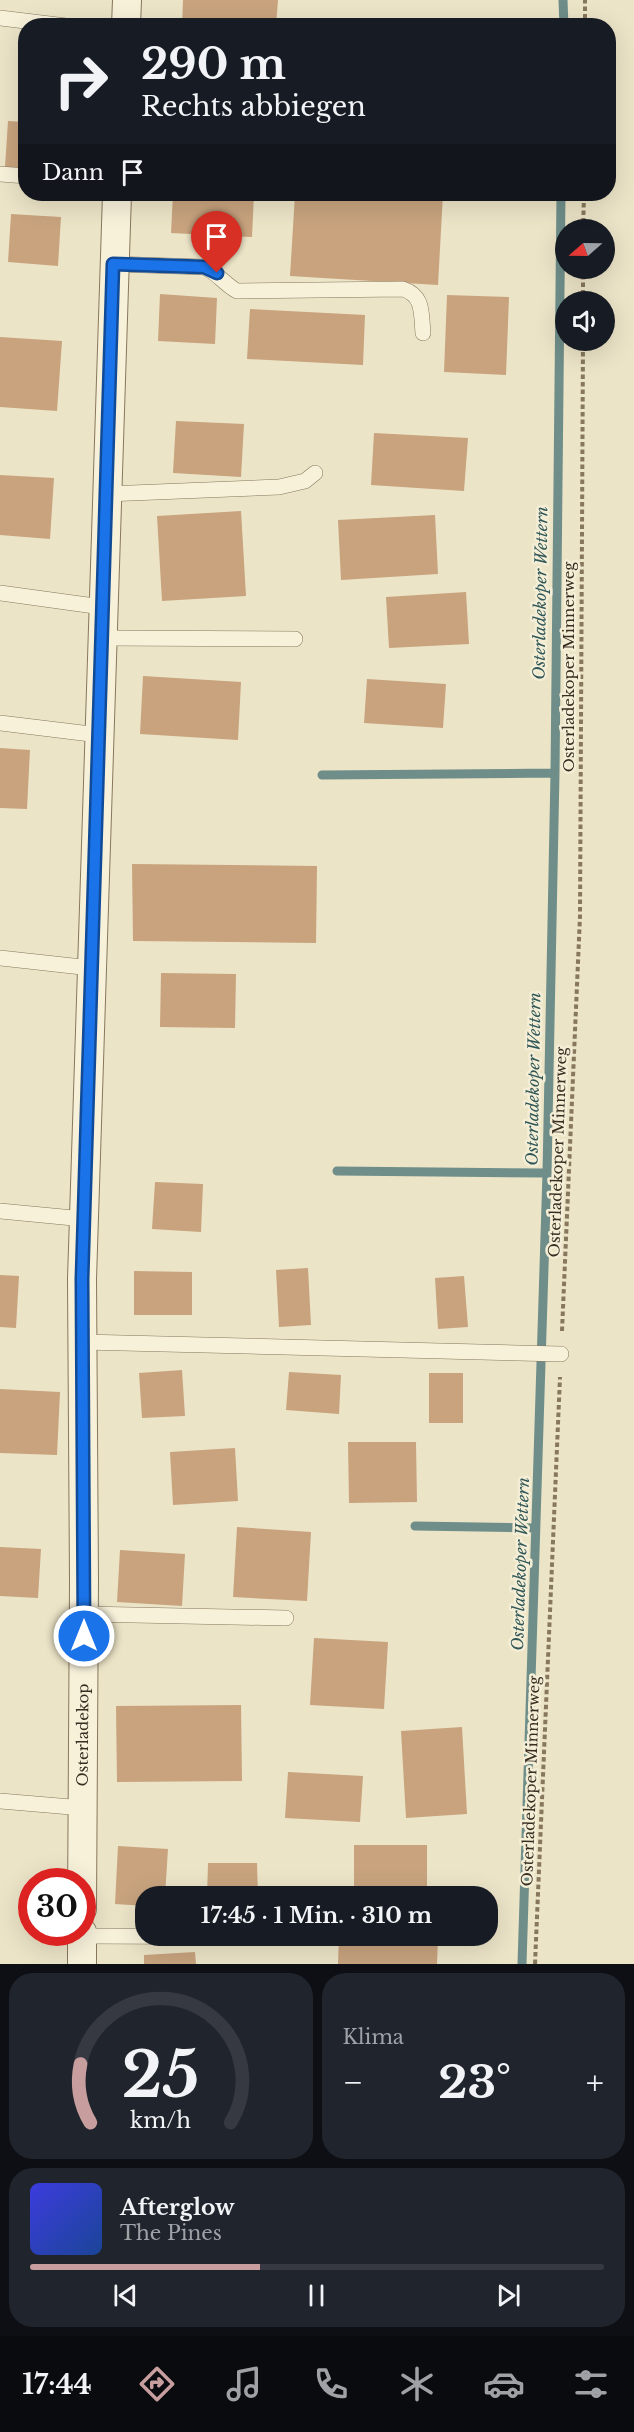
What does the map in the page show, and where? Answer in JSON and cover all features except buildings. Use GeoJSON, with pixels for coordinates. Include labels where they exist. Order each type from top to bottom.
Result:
{"type":"FeatureCollection","features":[{"type":"Feature","properties":{"kind":"street"},"geometry":{"type":"LineString","coordinates":[[126,18],[127,0]]}},
{"type":"Feature","properties":{"kind":"street","name":"Osterladekop"},"geometry":{"type":"LineString","coordinates":[[82,1868],[84,1219],[117,201]]}},
{"type":"Feature","properties":{"kind":"street","name":"Osterladekop"},"geometry":{"type":"LineString","coordinates":[[82,1946],[82,1964]]}},
{"type":"Feature","properties":{"kind":"lane"},"geometry":{"type":"LineString","coordinates":[[0,18],[18,20]]}},
{"type":"Feature","properties":{"kind":"lane"},"geometry":{"type":"LineString","coordinates":[[0,174],[18,175]]}},
{"type":"Feature","properties":{"kind":"lane"},"geometry":{"type":"LineString","coordinates":[[113,264],[204,267],[217,273],[227,286],[237,291],[403,289],[413,292],[420,302],[423,333]]}},
{"type":"Feature","properties":{"kind":"lane"},"geometry":{"type":"LineString","coordinates":[[106,494],[279,487],[305,481],[315,473]]}},
{"type":"Feature","properties":{"kind":"lane"},"geometry":{"type":"LineString","coordinates":[[0,593],[102,607]]}},
{"type":"Feature","properties":{"kind":"lane"},"geometry":{"type":"LineString","coordinates":[[101,638],[295,639]]}},
{"type":"Feature","properties":{"kind":"lane"},"geometry":{"type":"LineString","coordinates":[[0,723],[99,735]]}},
{"type":"Feature","properties":{"kind":"lane"},"geometry":{"type":"LineString","coordinates":[[0,958],[91,968]]}},
{"type":"Feature","properties":{"kind":"lane"},"geometry":{"type":"LineString","coordinates":[[0,1211],[84,1219]]}},
{"type":"Feature","properties":{"kind":"lane"},"geometry":{"type":"LineString","coordinates":[[82,1342],[561,1354]]}},
{"type":"Feature","properties":{"kind":"lane"},"geometry":{"type":"LineString","coordinates":[[84,1614],[286,1618]]}},
{"type":"Feature","properties":{"kind":"lane"},"geometry":{"type":"LineString","coordinates":[[0,1801],[83,1808]]}},
{"type":"Feature","properties":{"kind":"lane"},"geometry":{"type":"LineString","coordinates":[[96,1926],[135,1928]]}},
{"type":"Feature","properties":{"kind":"path"},"geometry":{"type":"LineString","coordinates":[[585,0],[585,18]]}},
{"type":"Feature","properties":{"kind":"path"},"geometry":{"type":"LineString","coordinates":[[584,201],[584,219]]}},
{"type":"Feature","properties":{"kind":"path","name":"Osterladekoper Minnerweg"},"geometry":{"type":"LineString","coordinates":[[535,1964],[580,916],[583,351]]}},
{"type":"Feature","properties":{"kind":"waterway","name":"Osterladekoper Wettern"},"geometry":{"type":"LineString","coordinates":[[563,0],[564,18]]}},
{"type":"Feature","properties":{"kind":"waterway","name":"Osterladekoper Wettern"},"geometry":{"type":"LineString","coordinates":[[522,1964],[547,1173],[555,773],[561,201]]}},
{"type":"Feature","properties":{"kind":"waterway"},"geometry":{"type":"LineString","coordinates":[[322,775],[555,773]]}},
{"type":"Feature","properties":{"kind":"waterway"},"geometry":{"type":"LineString","coordinates":[[337,1171],[547,1173]]}},
{"type":"Feature","properties":{"kind":"waterway"},"geometry":{"type":"LineString","coordinates":[[415,1526],[535,1528]]}},
{"type":"Feature","properties":{"kind":"route"},"geometry":{"type":"LineString","coordinates":[[84,1636],[82,1279],[113,264],[204,267],[217,273]]}}]}
